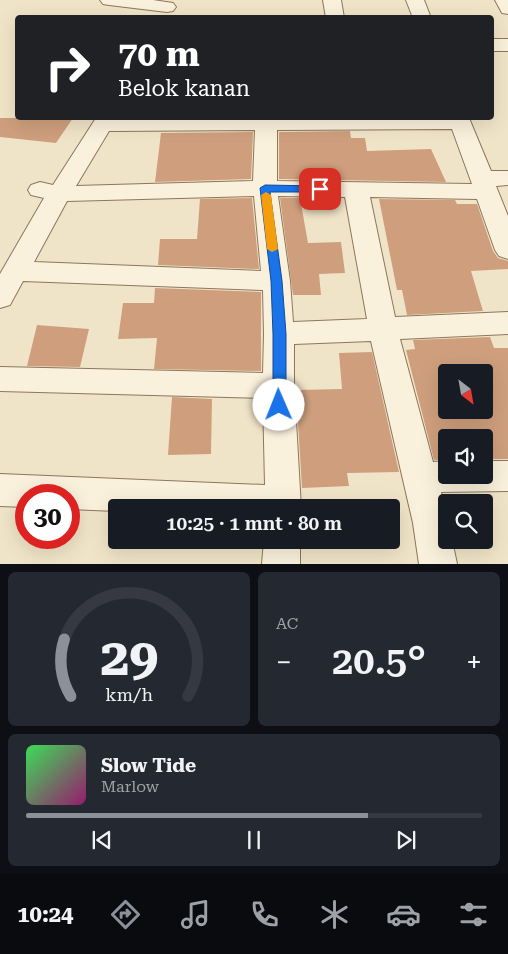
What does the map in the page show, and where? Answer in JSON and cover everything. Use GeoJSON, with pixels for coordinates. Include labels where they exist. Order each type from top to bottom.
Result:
{"type":"FeatureCollection","features":[{"type":"Feature","properties":{"kind":"street"},"geometry":{"type":"LineString","coordinates":[[109,0],[161,8]]}},
{"type":"Feature","properties":{"kind":"street"},"geometry":{"type":"LineString","coordinates":[[332,0],[334,15]]}},
{"type":"Feature","properties":{"kind":"street"},"geometry":{"type":"LineString","coordinates":[[415,0],[421,15]]}},
{"type":"Feature","properties":{"kind":"street"},"geometry":{"type":"LineString","coordinates":[[494,46],[508,45]]}},
{"type":"Feature","properties":{"kind":"street"},"geometry":{"type":"LineString","coordinates":[[0,298],[8,265],[50,192],[99,120],[266,122],[323,120]]}},
{"type":"Feature","properties":{"kind":"street"},"geometry":{"type":"LineString","coordinates":[[460,120],[507,247]]}},
{"type":"Feature","properties":{"kind":"street"},"geometry":{"type":"LineString","coordinates":[[266,122],[265,188],[280,334],[278,386],[283,499]]}},
{"type":"Feature","properties":{"kind":"street"},"geometry":{"type":"LineString","coordinates":[[50,192],[265,188],[356,190],[484,185],[508,178]]}},
{"type":"Feature","properties":{"kind":"street"},"geometry":{"type":"LineString","coordinates":[[356,190],[383,328],[431,522],[438,564]]}},
{"type":"Feature","properties":{"kind":"street"},"geometry":{"type":"LineString","coordinates":[[8,265],[276,281]]}},
{"type":"Feature","properties":{"kind":"street"},"geometry":{"type":"LineString","coordinates":[[280,334],[508,323]]}},
{"type":"Feature","properties":{"kind":"street"},"geometry":{"type":"LineString","coordinates":[[0,379],[278,386]]}},
{"type":"Feature","properties":{"kind":"street"},"geometry":{"type":"LineString","coordinates":[[420,477],[508,476]]}},
{"type":"Feature","properties":{"kind":"street"},"geometry":{"type":"LineString","coordinates":[[0,490],[182,499]]}},
{"type":"Feature","properties":{"kind":"street"},"geometry":{"type":"LineString","coordinates":[[281,564],[282,549]]}},
{"type":"Feature","properties":{"kind":"building"},"geometry":{"type":"Polygon","coordinates":[[[0,118],[15,118],[15,120],[72,120],[56,143],[0,137],[0,118]]]}},
{"type":"Feature","properties":{"kind":"building"},"geometry":{"type":"Polygon","coordinates":[[[350,131],[351,138],[365,138],[367,151],[431,149],[446,182],[279,179],[279,132],[350,131]]]}},
{"type":"Feature","properties":{"kind":"building"},"geometry":{"type":"Polygon","coordinates":[[[253,132],[251,179],[155,182],[161,133],[253,132]]]}},
{"type":"Feature","properties":{"kind":"building"},"geometry":{"type":"Polygon","coordinates":[[[252,198],[259,269],[158,265],[160,239],[197,239],[200,199],[252,198]]]}},
{"type":"Feature","properties":{"kind":"building"},"geometry":{"type":"Polygon","coordinates":[[[280,198],[300,198],[308,243],[341,242],[345,273],[319,274],[321,295],[293,295],[280,198]]]}},
{"type":"Feature","properties":{"kind":"building"},"geometry":{"type":"Polygon","coordinates":[[[379,199],[455,200],[457,204],[477,204],[493,251],[498,258],[508,261],[508,269],[471,271],[483,311],[407,315],[402,290],[397,290],[379,199]]]}},
{"type":"Feature","properties":{"kind":"building"},"geometry":{"type":"Polygon","coordinates":[[[155,288],[261,292],[261,371],[154,369],[157,338],[118,339],[123,303],[154,303],[155,288]]]}},
{"type":"Feature","properties":{"kind":"building"},"geometry":{"type":"Polygon","coordinates":[[[37,325],[89,329],[80,367],[27,366],[37,325]]]}},
{"type":"Feature","properties":{"kind":"building"},"geometry":{"type":"Polygon","coordinates":[[[490,337],[494,348],[508,348],[508,459],[493,459],[493,429],[438,429],[438,460],[434,460],[406,350],[415,349],[413,340],[490,337]]]}},
{"type":"Feature","properties":{"kind":"building"},"geometry":{"type":"Polygon","coordinates":[[[372,352],[399,472],[347,473],[349,486],[302,488],[296,390],[342,389],[339,353],[372,352]]]}},
{"type":"Feature","properties":{"kind":"building"},"geometry":{"type":"Polygon","coordinates":[[[172,397],[212,399],[211,454],[168,455],[172,397]]]}},
{"type":"Feature","properties":{"kind":"slow traffic"},"geometry":{"type":"LineString","coordinates":[[266,195],[272,249]]}},
{"type":"Feature","properties":{"kind":"route"},"geometry":{"type":"LineString","coordinates":[[279,405],[280,334],[265,188],[320,189]]}}]}
